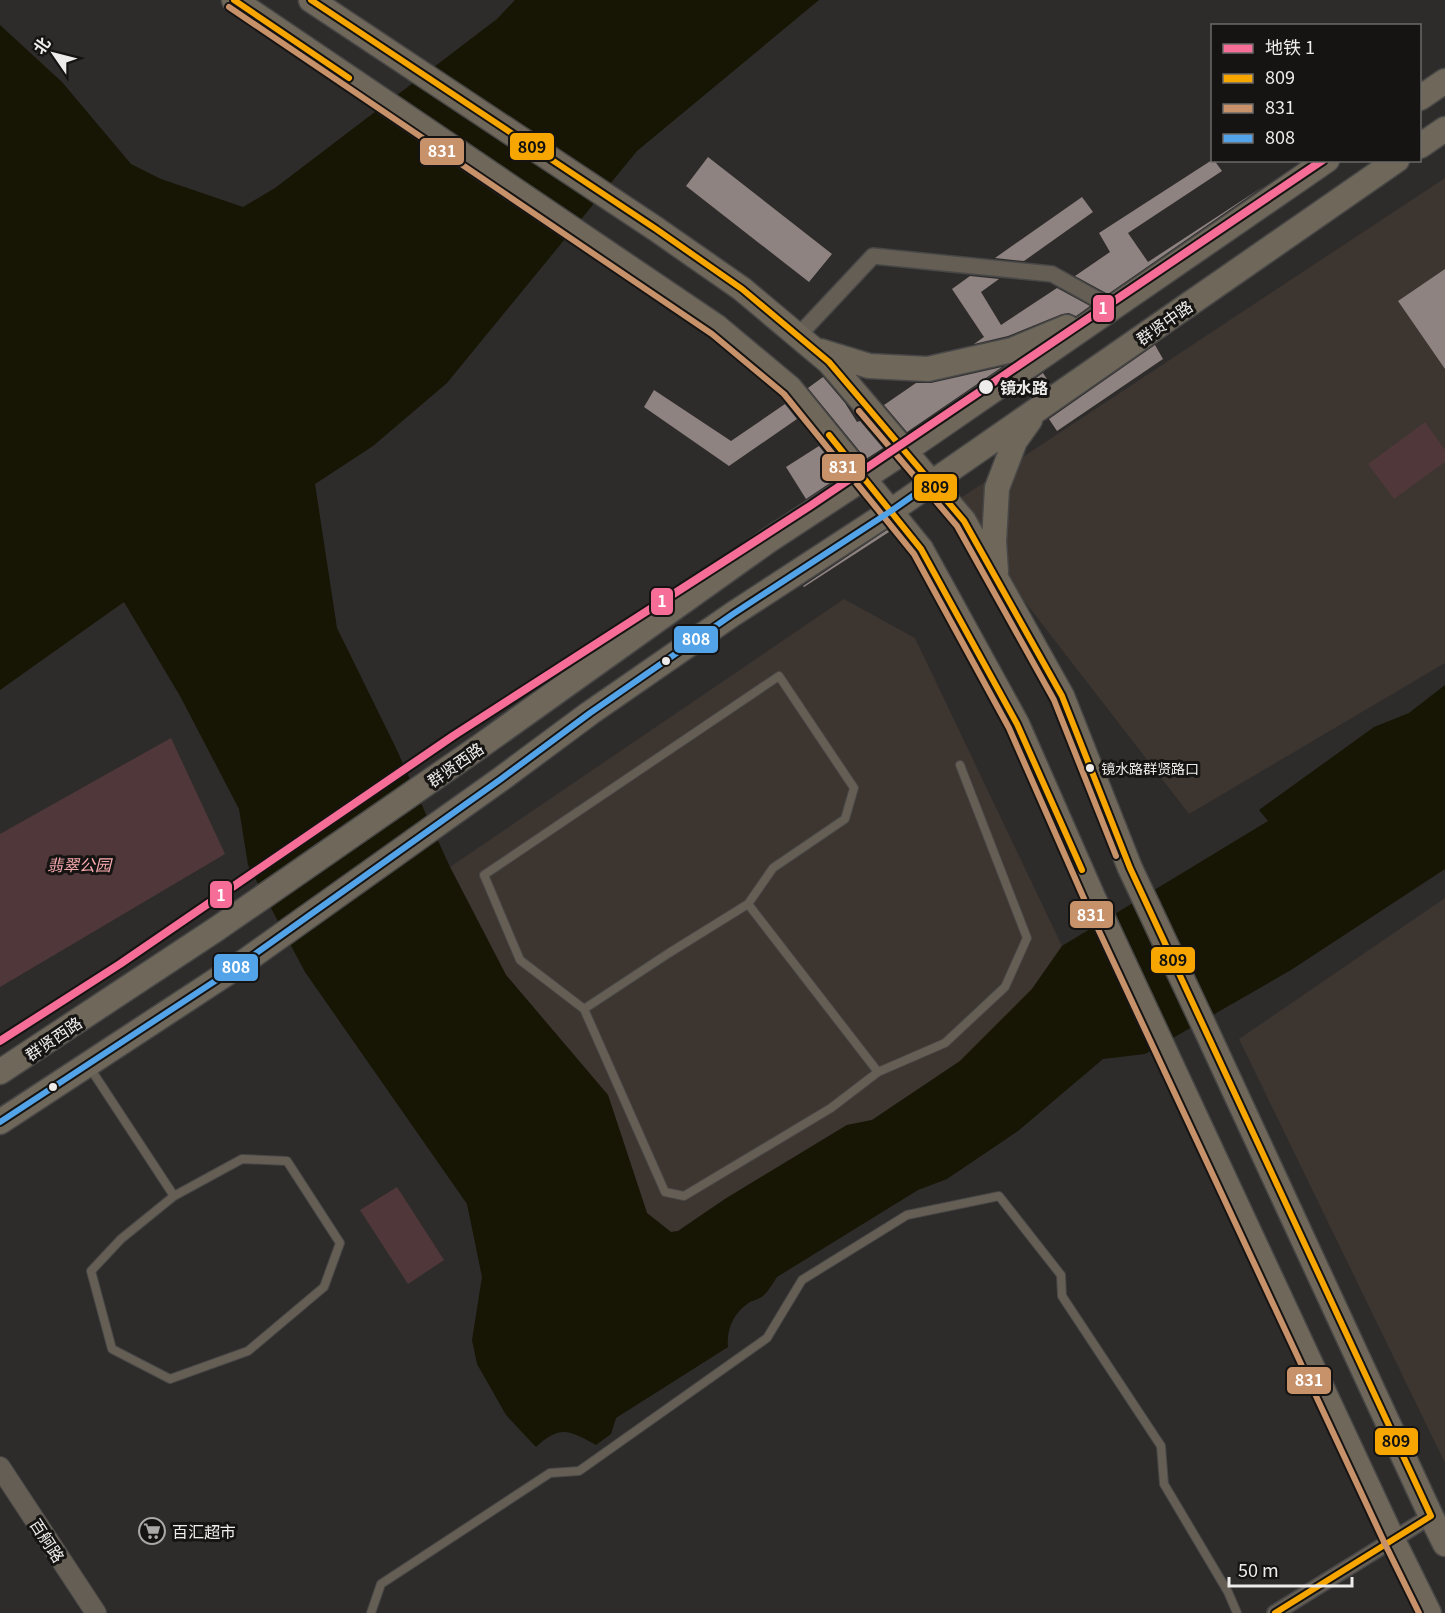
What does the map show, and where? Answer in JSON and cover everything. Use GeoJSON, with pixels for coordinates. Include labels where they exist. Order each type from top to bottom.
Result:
{"type":"FeatureCollection","features":[{"type":"Feature","properties":{"kind":"main road"},"geometry":{"type":"LineString","coordinates":[[234,0],[717,327],[790,388],[921,549],[1017,724],[1094,897],[1429,1613]]}},
{"type":"Feature","properties":{"kind":"main road"},"geometry":{"type":"LineString","coordinates":[[311,0],[742,289],[829,362],[963,521],[1062,696],[1130,868],[1445,1544]]}},
{"type":"Feature","properties":{"kind":"main road"},"geometry":{"type":"LineString","coordinates":[[1421,97],[1445,81]]}},
{"type":"Feature","properties":{"kind":"main road"},"geometry":{"type":"LineString","coordinates":[[1421,145],[1445,129]]}},
{"type":"Feature","properties":{"kind":"main road"},"geometry":{"type":"LineString","coordinates":[[905,451],[1324,162]]}},
{"type":"Feature","properties":{"kind":"main road","name":"群贤中路"},"geometry":{"type":"LineString","coordinates":[[931,483],[1394,162]]}},
{"type":"Feature","properties":{"kind":"main road"},"geometry":{"type":"LineString","coordinates":[[806,342],[869,366],[928,369],[1012,350],[1113,308]]}},
{"type":"Feature","properties":{"kind":"main road"},"geometry":{"type":"LineString","coordinates":[[997,580],[994,542],[997,488],[1015,441],[1036,410]]}},
{"type":"Feature","properties":{"kind":"main road","name":"群贤西路"},"geometry":{"type":"LineString","coordinates":[[0,1072],[218,928],[479,747],[768,541],[905,451]]}},
{"type":"Feature","properties":{"kind":"main road"},"geometry":{"type":"LineString","coordinates":[[0,1122],[241,964],[590,713],[733,614],[891,512],[931,483]]}},
{"type":"Feature","properties":{"kind":"street"},"geometry":{"type":"LineString","coordinates":[[806,342],[873,256],[1052,274],[1113,308]]}},
{"type":"Feature","properties":{"kind":"street","name":"百舸路"},"geometry":{"type":"LineString","coordinates":[[0,1467],[96,1613]]}},
{"type":"Feature","properties":{"kind":"street"},"geometry":{"type":"LineString","coordinates":[[1275,1613],[1431,1516]]}},
{"type":"Feature","properties":{"kind":"lane"},"geometry":{"type":"LineString","coordinates":[[584,1009],[748,904],[773,868],[845,819],[854,788],[780,676],[484,875],[520,960],[584,1009],[665,1192],[684,1196],[831,1108],[878,1072],[945,1043],[1005,987],[1027,938],[960,765]]}},
{"type":"Feature","properties":{"kind":"lane"},"geometry":{"type":"LineString","coordinates":[[748,904],[878,1072]]}},
{"type":"Feature","properties":{"kind":"lane"},"geometry":{"type":"LineString","coordinates":[[87,1065],[174,1196]]}},
{"type":"Feature","properties":{"kind":"lane"},"geometry":{"type":"LineString","coordinates":[[242,1159],[287,1161],[340,1243],[324,1287],[248,1351],[170,1379],[112,1350],[91,1271],[120,1239],[174,1196],[242,1159]]}},
{"type":"Feature","properties":{"kind":"lane"},"geometry":{"type":"LineString","coordinates":[[371,1613],[381,1584],[550,1473],[579,1471],[767,1338],[802,1280],[907,1215],[999,1196],[1061,1275],[1062,1296],[1161,1446],[1164,1484],[1228,1592],[1237,1613]]}},
{"type":"Feature","properties":{"kind":"shaded area"},"geometry":{"type":"Polygon","coordinates":[[[515,0],[819,0],[637,151],[447,383],[373,446],[315,484],[337,628],[395,746],[450,867],[506,975],[608,1095],[647,1213],[671,1232],[678,1231],[725,1199],[847,1125],[872,1120],[960,1061],[1032,989],[1062,946],[1268,821],[1259,810],[1374,727],[1409,713],[1445,685],[1445,869],[1291,970],[1145,1054],[1103,1059],[1018,1131],[947,1179],[918,1190],[777,1277],[765,1294],[744,1306],[735,1316],[728,1334],[728,1347],[616,1418],[611,1434],[596,1445],[566,1432],[552,1435],[536,1447],[506,1415],[477,1364],[472,1340],[482,1277],[467,1204],[305,972],[248,865],[239,809],[180,696],[124,602],[0,690],[0,25],[62,82],[131,164],[161,179],[243,207],[275,188],[497,19],[515,0]]]}},
{"type":"Feature","properties":{"kind":"shaded area"},"geometry":{"type":"Polygon","coordinates":[[[1445,178],[1445,663],[1189,814],[950,505],[1445,178]]]}},
{"type":"Feature","properties":{"kind":"shaded area"},"geometry":{"type":"Polygon","coordinates":[[[844,599],[915,638],[1062,946],[1032,989],[960,1061],[872,1120],[847,1125],[725,1199],[678,1231],[671,1232],[647,1213],[608,1095],[506,975],[450,867],[844,599]]]}},
{"type":"Feature","properties":{"kind":"shaded area"},"geometry":{"type":"Polygon","coordinates":[[[1445,898],[1445,1463],[1239,1039],[1445,898]]]}},
{"type":"Feature","properties":{"kind":"green space"},"geometry":{"type":"Polygon","coordinates":[[[1425,422],[1445,450],[1445,462],[1394,499],[1368,464],[1425,422]]]}},
{"type":"Feature","properties":{"kind":"green space","name":"翡翠公园"},"geometry":{"type":"Polygon","coordinates":[[[171,738],[225,854],[0,987],[0,834],[171,738]]]}},
{"type":"Feature","properties":{"kind":"green space"},"geometry":{"type":"Polygon","coordinates":[[[397,1187],[444,1260],[408,1284],[360,1210],[397,1187]]]}},
{"type":"Feature","properties":{"kind":"building"},"geometry":{"type":"Polygon","coordinates":[[[708,157],[832,254],[809,282],[686,186],[708,157]]]}},
{"type":"Feature","properties":{"kind":"building"},"geometry":{"type":"Polygon","coordinates":[[[1211,161],[1215,162],[1222,171],[1128,233],[1148,262],[1264,186],[1108,294],[1075,276],[1110,252],[1099,233],[1211,161]]]}},
{"type":"Feature","properties":{"kind":"building"},"geometry":{"type":"Polygon","coordinates":[[[1082,197],[1093,212],[1024,261],[995,258],[1082,197]]]}},
{"type":"Feature","properties":{"kind":"building"},"geometry":{"type":"Polygon","coordinates":[[[1445,269],[1445,369],[1398,301],[1445,269]]]}},
{"type":"Feature","properties":{"kind":"building"},"geometry":{"type":"Polygon","coordinates":[[[970,276],[999,279],[981,292],[1001,325],[1057,288],[1090,306],[1076,316],[1069,313],[1062,314],[1008,336],[974,344],[984,337],[952,289],[970,276]]]}},
{"type":"Feature","properties":{"kind":"building"},"geometry":{"type":"Polygon","coordinates":[[[1155,345],[1163,359],[1057,431],[1049,419],[1155,345]]]}},
{"type":"Feature","properties":{"kind":"building"},"geometry":{"type":"Polygon","coordinates":[[[1002,367],[907,432],[884,405],[916,383],[931,383],[1002,367]]]}},
{"type":"Feature","properties":{"kind":"building"},"geometry":{"type":"Polygon","coordinates":[[[1043,373],[1050,384],[1033,395],[1026,385],[1043,373]]]}},
{"type":"Feature","properties":{"kind":"building"},"geometry":{"type":"Polygon","coordinates":[[[823,377],[845,403],[857,422],[860,421],[883,448],[866,459],[808,388],[823,377]]]}},
{"type":"Feature","properties":{"kind":"building"},"geometry":{"type":"Polygon","coordinates":[[[654,390],[731,441],[785,404],[797,419],[729,466],[644,407],[654,390]]]}},
{"type":"Feature","properties":{"kind":"building"},"geometry":{"type":"Polygon","coordinates":[[[819,446],[842,475],[806,499],[786,467],[819,446]]]}},
{"type":"Feature","properties":{"kind":"building"},"geometry":{"type":"Polygon","coordinates":[[[887,530],[889,532],[803,586],[887,530]]]}},
{"type":"Feature","properties":{"kind":"metro line","name":"1"},"geometry":{"type":"LineString","coordinates":[[0,1041],[120,964],[453,736],[810,506],[1320,162]]}},
{"type":"Feature","properties":{"kind":"transit line","name":"809"},"geometry":{"type":"LineString","coordinates":[[234,0],[349,78]]}},
{"type":"Feature","properties":{"kind":"transit line","name":"809"},"geometry":{"type":"LineString","coordinates":[[311,0],[656,229],[742,289],[829,362],[964,521],[1062,696],[1130,868],[1431,1516],[1275,1613]]}},
{"type":"Feature","properties":{"kind":"transit line","name":"831"},"geometry":{"type":"LineString","coordinates":[[229,7],[712,334],[784,394],[914,554],[1009,728],[1085,901],[1419,1613]]}},
{"type":"Feature","properties":{"kind":"transit line","name":"831"},"geometry":{"type":"LineString","coordinates":[[859,411],[957,526],[1054,700],[1116,856]]}},
{"type":"Feature","properties":{"kind":"transit line","name":"809"},"geometry":{"type":"LineString","coordinates":[[829,435],[921,549],[1017,724],[1082,870]]}},
{"type":"Feature","properties":{"kind":"transit line","name":"808"},"geometry":{"type":"LineString","coordinates":[[0,1122],[241,964],[590,713],[733,614],[931,483]]}},
{"type":"Feature","properties":{"kind":"place","name":"镜水路"},"geometry":{"type":"Point","coordinates":[986,387]}},
{"type":"Feature","properties":{"kind":"place","name":"镜水路群贤路口"},"geometry":{"type":"Point","coordinates":[1090,768]}},
{"type":"Feature","properties":{"kind":"place","name":"百汇超市"},"geometry":{"type":"Point","coordinates":[152,1531]}}]}
